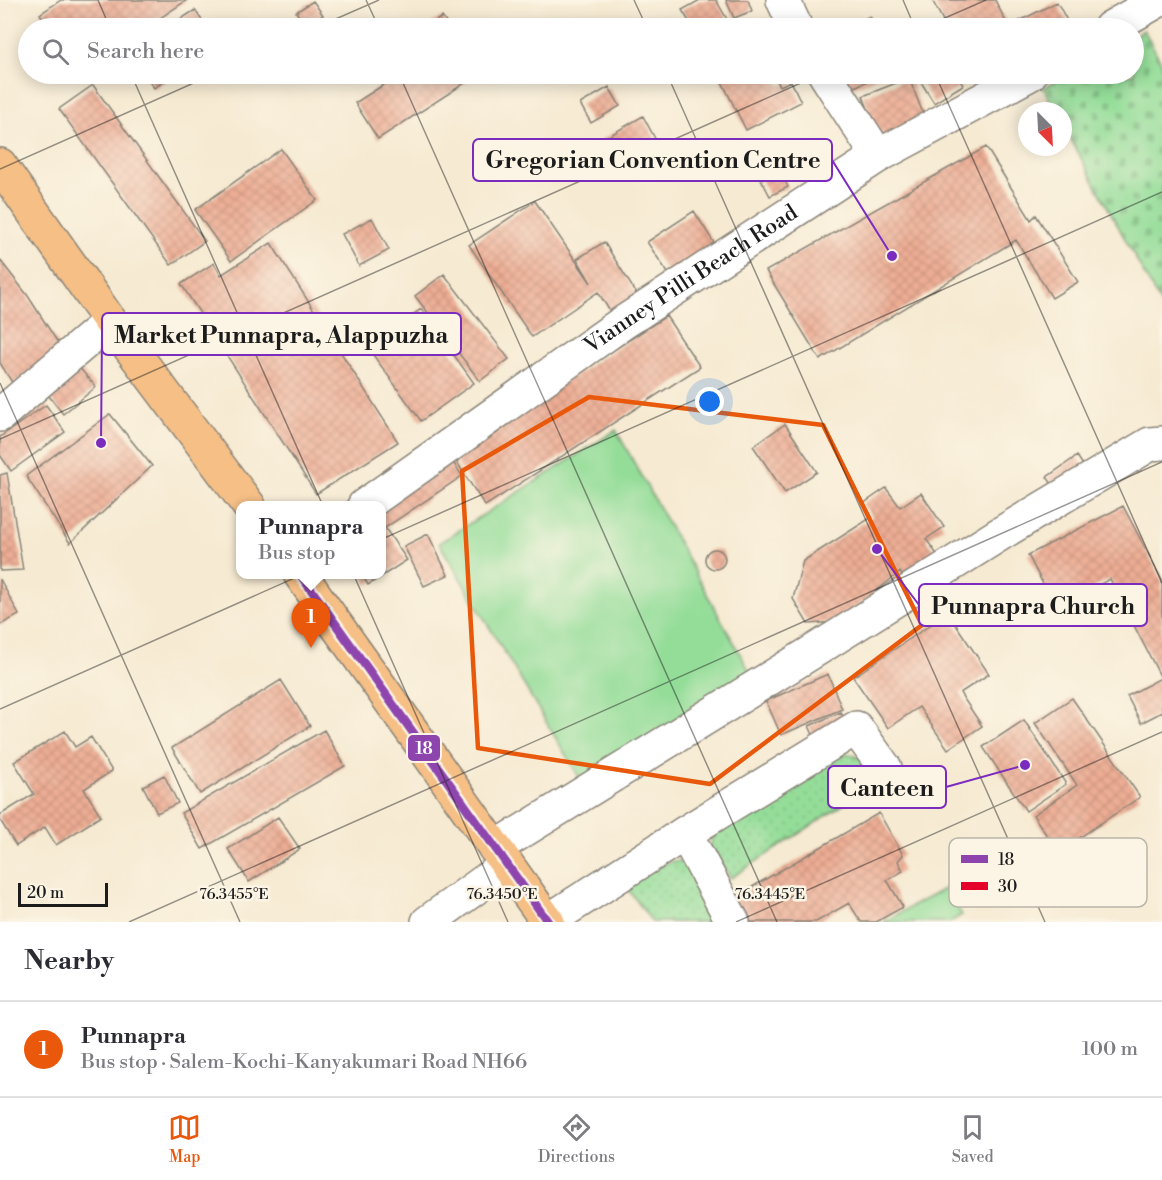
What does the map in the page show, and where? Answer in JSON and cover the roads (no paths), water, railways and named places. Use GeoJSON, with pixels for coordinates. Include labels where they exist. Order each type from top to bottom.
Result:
{"type":"FeatureCollection","features":[{"type":"Feature","properties":{"kind":"highway"},"geometry":{"type":"LineString","coordinates":[[0,165],[110,321],[245,501]]}},
{"type":"Feature","properties":{"kind":"highway"},"geometry":{"type":"LineString","coordinates":[[304,579],[548,922]]}},
{"type":"Feature","properties":{"kind":"street"},"geometry":{"type":"LineString","coordinates":[[783,0],[791,18]]}},
{"type":"Feature","properties":{"kind":"street"},"geometry":{"type":"LineString","coordinates":[[1128,18],[1159,0]]}},
{"type":"Feature","properties":{"kind":"street"},"geometry":{"type":"LineString","coordinates":[[831,84],[878,156]]}},
{"type":"Feature","properties":{"kind":"street","name":"Vianney Pilli Beach Road"},"geometry":{"type":"LineString","coordinates":[[371,501],[621,324],[878,156],[1011,84]]}},
{"type":"Feature","properties":{"kind":"street"},"geometry":{"type":"LineString","coordinates":[[0,415],[110,321]]}},
{"type":"Feature","properties":{"kind":"street"},"geometry":{"type":"LineString","coordinates":[[428,922],[501,856],[832,639],[1000,534],[1156,444]]}},
{"type":"Feature","properties":{"kind":"street"},"geometry":{"type":"LineString","coordinates":[[548,922],[685,833],[856,728],[885,768]]}},
{"type":"Feature","properties":{"kind":"street"},"geometry":{"type":"LineString","coordinates":[[685,833],[733,922]]}},
{"type":"Feature","properties":{"kind":"place","name":"Gregorian Convention Centre"},"geometry":{"type":"Point","coordinates":[892,256]}},
{"type":"Feature","properties":{"kind":"place","name":"Market Punnapra, Alappuzha"},"geometry":{"type":"Point","coordinates":[101,443]}},
{"type":"Feature","properties":{"kind":"place","name":"Punnapra Church"},"geometry":{"type":"Point","coordinates":[877,549]}},
{"type":"Feature","properties":{"kind":"place","name":"Punnapra"},"geometry":{"type":"Point","coordinates":[311,648]}},
{"type":"Feature","properties":{"kind":"place","name":"Canteen"},"geometry":{"type":"Point","coordinates":[1025,765]}}]}
